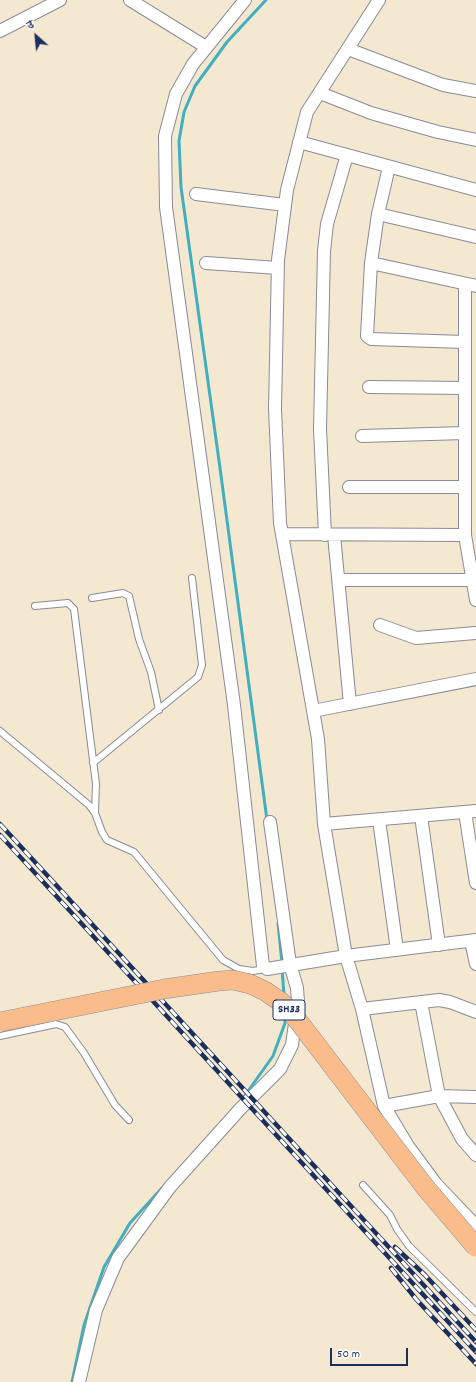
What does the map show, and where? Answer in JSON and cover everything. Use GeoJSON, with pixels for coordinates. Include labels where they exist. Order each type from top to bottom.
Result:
{"type":"FeatureCollection","features":[{"type":"Feature","properties":{"kind":"main road","name":"SH33"},"geometry":{"type":"LineString","coordinates":[[0,1022],[144,993],[219,981],[233,980],[250,984],[265,991],[281,1002],[292,1013],[425,1187],[476,1247]]}},
{"type":"Feature","properties":{"kind":"street"},"geometry":{"type":"LineString","coordinates":[[0,31],[60,0]]}},
{"type":"Feature","properties":{"kind":"street"},"geometry":{"type":"LineString","coordinates":[[134,3],[150,0]]}},
{"type":"Feature","properties":{"kind":"street"},"geometry":{"type":"LineString","coordinates":[[79,1382],[96,1310],[118,1258],[170,1187],[241,1108],[276,1074],[286,1059],[292,1045],[298,1002],[295,980],[278,966],[234,705],[166,207],[165,136],[176,94],[193,64],[234,5],[245,0]]}},
{"type":"Feature","properties":{"kind":"street"},"geometry":{"type":"LineString","coordinates":[[379,0],[304,118],[285,205],[278,268],[275,409],[280,523],[318,739],[324,824],[346,956],[362,1009],[384,1106],[408,1146],[436,1184],[476,1226]]}},
{"type":"Feature","properties":{"kind":"street"},"geometry":{"type":"LineString","coordinates":[[134,3],[206,47]]}},
{"type":"Feature","properties":{"kind":"street"},"geometry":{"type":"LineString","coordinates":[[348,49],[443,85],[476,91]]}},
{"type":"Feature","properties":{"kind":"street"},"geometry":{"type":"LineString","coordinates":[[320,93],[371,113],[438,132],[476,140]]}},
{"type":"Feature","properties":{"kind":"street"},"geometry":{"type":"LineString","coordinates":[[299,142],[476,190]]}},
{"type":"Feature","properties":{"kind":"street"},"geometry":{"type":"LineString","coordinates":[[347,155],[327,224],[324,252],[320,429],[330,535],[339,580],[350,704]]}},
{"type":"Feature","properties":{"kind":"street"},"geometry":{"type":"LineString","coordinates":[[389,166],[378,214],[370,262],[369,338],[465,342]]}},
{"type":"Feature","properties":{"kind":"street"},"geometry":{"type":"LineString","coordinates":[[196,194],[285,205]]}},
{"type":"Feature","properties":{"kind":"street"},"geometry":{"type":"LineString","coordinates":[[378,214],[476,237]]}},
{"type":"Feature","properties":{"kind":"street"},"geometry":{"type":"LineString","coordinates":[[370,262],[470,285],[465,342],[465,388],[469,439],[465,487],[465,535],[472,556],[473,580],[476,598]]}},
{"type":"Feature","properties":{"kind":"street"},"geometry":{"type":"LineString","coordinates":[[206,263],[278,268]]}},
{"type":"Feature","properties":{"kind":"street"},"geometry":{"type":"LineString","coordinates":[[368,387],[465,388]]}},
{"type":"Feature","properties":{"kind":"street"},"geometry":{"type":"LineString","coordinates":[[362,436],[469,439]]}},
{"type":"Feature","properties":{"kind":"street"},"geometry":{"type":"LineString","coordinates":[[349,487],[465,487]]}},
{"type":"Feature","properties":{"kind":"street"},"geometry":{"type":"LineString","coordinates":[[282,534],[465,535]]}},
{"type":"Feature","properties":{"kind":"street"},"geometry":{"type":"LineString","coordinates":[[339,580],[473,580]]}},
{"type":"Feature","properties":{"kind":"street"},"geometry":{"type":"LineString","coordinates":[[380,625],[416,638],[476,632]]}},
{"type":"Feature","properties":{"kind":"street"},"geometry":{"type":"LineString","coordinates":[[313,711],[476,679]]}},
{"type":"Feature","properties":{"kind":"street"},"geometry":{"type":"LineString","coordinates":[[324,824],[471,812],[476,883]]}},
{"type":"Feature","properties":{"kind":"street"},"geometry":{"type":"LineString","coordinates":[[421,816],[439,945]]}},
{"type":"Feature","properties":{"kind":"street"},"geometry":{"type":"LineString","coordinates":[[379,820],[397,950]]}},
{"type":"Feature","properties":{"kind":"street"},"geometry":{"type":"LineString","coordinates":[[270,822],[278,966]]}},
{"type":"Feature","properties":{"kind":"street"},"geometry":{"type":"LineString","coordinates":[[278,966],[346,956],[473,941],[476,964]]}},
{"type":"Feature","properties":{"kind":"street"},"geometry":{"type":"LineString","coordinates":[[362,1009],[444,1000],[476,1012]]}},
{"type":"Feature","properties":{"kind":"street"},"geometry":{"type":"LineString","coordinates":[[421,1002],[440,1096],[462,1139],[476,1155]]}},
{"type":"Feature","properties":{"kind":"street"},"geometry":{"type":"LineString","coordinates":[[384,1106],[440,1096],[476,1097]]}},
{"type":"Feature","properties":{"kind":"lane"},"geometry":{"type":"LineString","coordinates":[[93,763],[198,677],[202,665],[192,578]]}},
{"type":"Feature","properties":{"kind":"lane"},"geometry":{"type":"LineString","coordinates":[[92,598],[123,593],[129,596],[140,639],[151,672],[159,710]]}},
{"type":"Feature","properties":{"kind":"lane"},"geometry":{"type":"LineString","coordinates":[[35,606],[68,603],[74,609],[96,784],[95,813]]}},
{"type":"Feature","properties":{"kind":"lane"},"geometry":{"type":"LineString","coordinates":[[0,731],[88,805],[95,813],[106,840],[134,852],[223,960],[239,969],[253,971],[278,966]]}},
{"type":"Feature","properties":{"kind":"lane"},"geometry":{"type":"LineString","coordinates":[[0,1036],[56,1024],[65,1027],[84,1053],[115,1105],[128,1120]]}},
{"type":"Feature","properties":{"kind":"lane"},"geometry":{"type":"LineString","coordinates":[[363,1185],[390,1215],[397,1229],[409,1246],[476,1312]]}},
{"type":"Feature","properties":{"kind":"waterway"},"geometry":{"type":"LineString","coordinates":[[266,0],[227,42],[195,86],[184,112],[179,141],[181,187],[267,820]]}},
{"type":"Feature","properties":{"kind":"waterway"},"geometry":{"type":"LineString","coordinates":[[278,923],[282,963]]}},
{"type":"Feature","properties":{"kind":"waterway"},"geometry":{"type":"LineString","coordinates":[[282,969],[284,995]]}},
{"type":"Feature","properties":{"kind":"waterway"},"geometry":{"type":"LineString","coordinates":[[241,1101],[273,1056],[285,1023],[285,1017]]}},
{"type":"Feature","properties":{"kind":"waterway"},"geometry":{"type":"LineString","coordinates":[[72,1382],[84,1325],[104,1267],[130,1223],[162,1188]]}},
{"type":"Feature","properties":{"kind":"railway"},"geometry":{"type":"LineString","coordinates":[[0,824],[476,1342]]}},
{"type":"Feature","properties":{"kind":"railway"},"geometry":{"type":"LineString","coordinates":[[0,835],[476,1352]]}},
{"type":"Feature","properties":{"kind":"railway"},"geometry":{"type":"LineString","coordinates":[[395,1247],[425,1275],[476,1330]]}},
{"type":"Feature","properties":{"kind":"railway"},"geometry":{"type":"LineString","coordinates":[[391,1268],[416,1299],[476,1364]]}}]}
